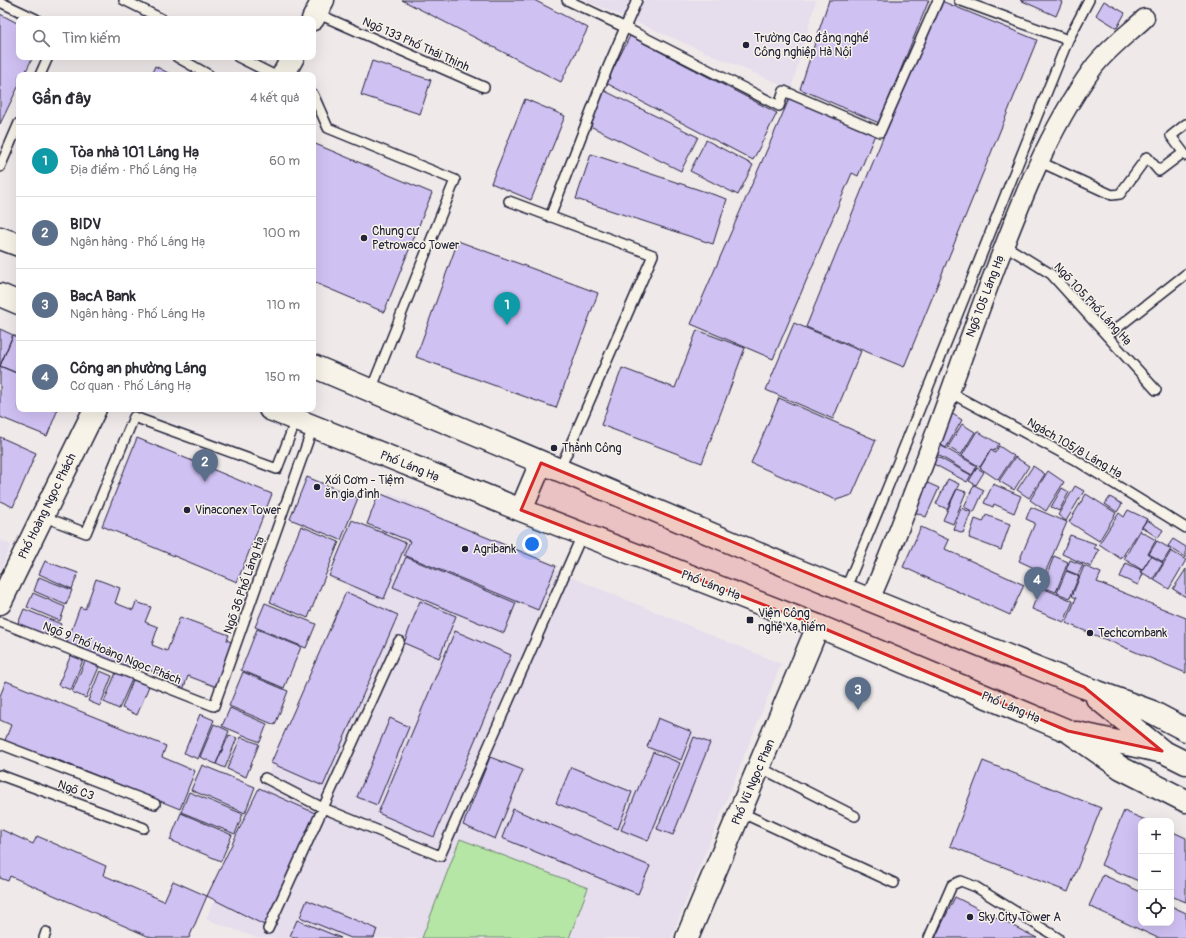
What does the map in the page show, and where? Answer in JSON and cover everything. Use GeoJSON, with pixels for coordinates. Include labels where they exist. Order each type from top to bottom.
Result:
{"type":"FeatureCollection","features":[{"type":"Feature","properties":{"kind":"main road"},"geometry":{"type":"LineString","coordinates":[[285,72],[291,60]]}},
{"type":"Feature","properties":{"kind":"main road"},"geometry":{"type":"LineString","coordinates":[[0,238],[16,244]]}},
{"type":"Feature","properties":{"kind":"main road"},"geometry":{"type":"LineString","coordinates":[[0,295],[16,302]]}},
{"type":"Feature","properties":{"kind":"main road"},"geometry":{"type":"LineString","coordinates":[[316,367],[845,590],[1084,687],[1150,711],[1186,730]]}},
{"type":"Feature","properties":{"kind":"main road","name":"Phố Hoàng Ngọc Phách"},"geometry":{"type":"LineString","coordinates":[[0,603],[5,578],[42,516],[94,412]]}},
{"type":"Feature","properties":{"kind":"main road","name":"Phố Láng Hạ"},"geometry":{"type":"LineString","coordinates":[[277,412],[582,535],[818,626],[1068,731],[1121,768],[1186,801]]}},
{"type":"Feature","properties":{"kind":"main road"},"geometry":{"type":"LineString","coordinates":[[521,510],[550,467]]}},
{"type":"Feature","properties":{"kind":"main road","name":"Phố Vũ Ngọc Phan"},"geometry":{"type":"LineString","coordinates":[[687,938],[818,626]]}},
{"type":"Feature","properties":{"kind":"main road"},"geometry":{"type":"LineString","coordinates":[[1084,687],[1162,751],[1186,763]]}},
{"type":"Feature","properties":{"kind":"main road"},"geometry":{"type":"LineString","coordinates":[[1068,731],[1162,751]]}},
{"type":"Feature","properties":{"kind":"street","name":"Ngõ 105 Láng Hạ"},"geometry":{"type":"LineString","coordinates":[[870,600],[906,512],[1004,245],[1038,162],[1062,115],[1094,67],[1145,18]]}},
{"type":"Feature","properties":{"kind":"lane"},"geometry":{"type":"LineString","coordinates":[[124,0],[156,16]]}},
{"type":"Feature","properties":{"kind":"lane"},"geometry":{"type":"LineString","coordinates":[[567,0],[626,28],[779,106],[784,91],[880,132],[938,0]]}},
{"type":"Feature","properties":{"kind":"lane"},"geometry":{"type":"LineString","coordinates":[[550,217],[608,67],[637,0]]}},
{"type":"Feature","properties":{"kind":"lane"},"geometry":{"type":"LineString","coordinates":[[959,0],[1068,40]]}},
{"type":"Feature","properties":{"kind":"lane"},"geometry":{"type":"LineString","coordinates":[[845,590],[881,506],[956,315],[1068,40],[1087,1]]}},
{"type":"Feature","properties":{"kind":"lane"},"geometry":{"type":"LineString","coordinates":[[0,2],[30,16]]}},
{"type":"Feature","properties":{"kind":"lane","name":"Ngõ 133 Phố Thái Thịnh"},"geometry":{"type":"LineString","coordinates":[[318,11],[484,87]]}},
{"type":"Feature","properties":{"kind":"lane"},"geometry":{"type":"LineString","coordinates":[[41,72],[47,60]]}},
{"type":"Feature","properties":{"kind":"lane"},"geometry":{"type":"LineString","coordinates":[[183,60],[204,72]]}},
{"type":"Feature","properties":{"kind":"lane"},"geometry":{"type":"LineString","coordinates":[[244,60],[268,72]]}},
{"type":"Feature","properties":{"kind":"lane"},"geometry":{"type":"LineString","coordinates":[[316,101],[328,128],[455,180],[370,390]]}},
{"type":"Feature","properties":{"kind":"lane"},"geometry":{"type":"LineString","coordinates":[[1038,162],[1112,195],[1120,194],[1147,157],[1159,171],[1185,154],[1171,136],[1186,124]]}},
{"type":"Feature","properties":{"kind":"lane"},"geometry":{"type":"LineString","coordinates":[[0,167],[16,130]]}},
{"type":"Feature","properties":{"kind":"lane"},"geometry":{"type":"LineString","coordinates":[[509,201],[653,255],[550,467]]}},
{"type":"Feature","properties":{"kind":"lane","name":"Ngõ 105 Phố Láng Hạ"},"geometry":{"type":"LineString","coordinates":[[1004,245],[1051,274],[1156,390]]}},
{"type":"Feature","properties":{"kind":"lane"},"geometry":{"type":"LineString","coordinates":[[1107,336],[1186,274]]}},
{"type":"Feature","properties":{"kind":"lane","name":"Ngách 105/8 Láng Hạ"},"geometry":{"type":"LineString","coordinates":[[949,392],[1077,461],[1186,528]]}},
{"type":"Feature","properties":{"kind":"lane"},"geometry":{"type":"LineString","coordinates":[[42,516],[86,533],[134,417],[277,469],[304,423]]}},
{"type":"Feature","properties":{"kind":"lane","name":"Ngõ 36 Phố Láng Hạ"},"geometry":{"type":"LineString","coordinates":[[214,706],[304,423]]}},
{"type":"Feature","properties":{"kind":"lane"},"geometry":{"type":"LineString","coordinates":[[265,778],[323,808],[440,856],[582,535]]}},
{"type":"Feature","properties":{"kind":"lane","name":"Ngõ 9 Phố Hoàng Ngọc Phách"},"geometry":{"type":"LineString","coordinates":[[0,622],[214,706]]}},
{"type":"Feature","properties":{"kind":"lane"},"geometry":{"type":"LineString","coordinates":[[268,929],[399,641]]}},
{"type":"Feature","properties":{"kind":"lane"},"geometry":{"type":"LineString","coordinates":[[0,744],[155,804]]}},
{"type":"Feature","properties":{"kind":"lane"},"geometry":{"type":"LineString","coordinates":[[759,768],[855,816]]}},
{"type":"Feature","properties":{"kind":"lane","name":"Ngõ C3"},"geometry":{"type":"LineString","coordinates":[[0,775],[144,828]]}},
{"type":"Feature","properties":{"kind":"lane"},"geometry":{"type":"LineString","coordinates":[[740,812],[894,883]]}},
{"type":"Feature","properties":{"kind":"lane"},"geometry":{"type":"LineString","coordinates":[[929,938],[952,885],[961,881],[976,887],[1058,938]]}},
{"type":"Feature","properties":{"kind":"highlighted area"},"geometry":{"type":"Polygon","coordinates":[[[541,463],[1084,687],[1162,751],[1068,731],[818,626],[521,510],[541,463]]]}},
{"type":"Feature","properties":{"kind":"shaded area","name":"Trường Cao đẳng nghề Công nghiệp Hà Nội"},"geometry":{"type":"Polygon","coordinates":[[[585,0],[816,0],[791,89],[585,0]]]}},
{"type":"Feature","properties":{"kind":"shaded area"},"geometry":{"type":"Polygon","coordinates":[[[389,492],[571,577],[781,664],[671,938],[257,938],[206,919],[389,492]]]}},
{"type":"Feature","properties":{"kind":"shaded area"},"geometry":{"type":"Polygon","coordinates":[[[0,540],[11,545],[0,571],[0,540]]]}},
{"type":"Feature","properties":{"kind":"green space"},"geometry":{"type":"Polygon","coordinates":[[[460,839],[588,888],[569,938],[422,938],[460,839]]]}},
{"type":"Feature","properties":{"kind":"building"},"geometry":{"type":"Polygon","coordinates":[[[402,0],[534,0],[588,28],[561,82],[402,0]]]}},
{"type":"Feature","properties":{"kind":"building"},"geometry":{"type":"Polygon","coordinates":[[[829,0],[929,0],[879,123],[800,89],[829,0]]]}},
{"type":"Feature","properties":{"kind":"building"},"geometry":{"type":"Polygon","coordinates":[[[939,0],[1037,40],[904,367],[806,327],[939,0]]]}},
{"type":"Feature","properties":{"kind":"building"},"geometry":{"type":"Polygon","coordinates":[[[1020,0],[1058,0],[1062,2],[1056,16],[1020,0]]]}},
{"type":"Feature","properties":{"kind":"building"},"geometry":{"type":"Polygon","coordinates":[[[1104,1],[1125,13],[1117,28],[1096,15],[1104,1]]]}},
{"type":"Feature","properties":{"kind":"building"},"geometry":{"type":"Polygon","coordinates":[[[0,14],[16,22],[16,60],[32,60],[26,72],[16,72],[16,91],[0,124],[0,14]]]}},
{"type":"Feature","properties":{"kind":"building"},"geometry":{"type":"Polygon","coordinates":[[[630,36],[777,113],[753,160],[606,83],[630,36]]]}},
{"type":"Feature","properties":{"kind":"building"},"geometry":{"type":"Polygon","coordinates":[[[372,61],[431,80],[420,114],[361,95],[372,61]]]}},
{"type":"Feature","properties":{"kind":"building"},"geometry":{"type":"Polygon","coordinates":[[[155,66],[166,72],[152,72],[155,66]]]}},
{"type":"Feature","properties":{"kind":"building"},"geometry":{"type":"Polygon","coordinates":[[[603,90],[698,137],[681,171],[586,124],[603,90]]]}},
{"type":"Feature","properties":{"kind":"building"},"geometry":{"type":"Polygon","coordinates":[[[790,97],[876,132],[858,176],[852,173],[773,359],[691,324],[790,97]]]}},
{"type":"Feature","properties":{"kind":"building"},"geometry":{"type":"Polygon","coordinates":[[[525,99],[565,116],[531,200],[491,183],[525,99]]]}},
{"type":"Feature","properties":{"kind":"building"},"geometry":{"type":"Polygon","coordinates":[[[706,140],[753,165],[738,195],[690,171],[706,140]]]}},
{"type":"Feature","properties":{"kind":"building","name":"Chung cư Petrowaco Tower"},"geometry":{"type":"Polygon","coordinates":[[[316,144],[432,193],[384,312],[316,283],[316,144]]]}},
{"type":"Feature","properties":{"kind":"building"},"geometry":{"type":"Polygon","coordinates":[[[591,154],[727,199],[713,244],[576,199],[591,154]]]}},
{"type":"Feature","properties":{"kind":"building"},"geometry":{"type":"Polygon","coordinates":[[[458,241],[598,293],[556,408],[416,357],[458,241]]]}},
{"type":"Feature","properties":{"kind":"building"},"geometry":{"type":"Polygon","coordinates":[[[794,323],[861,351],[833,419],[766,390],[794,323]]]}},
{"type":"Feature","properties":{"kind":"building"},"geometry":{"type":"Polygon","coordinates":[[[0,329],[13,335],[0,366],[0,329]]]}},
{"type":"Feature","properties":{"kind":"building"},"geometry":{"type":"Polygon","coordinates":[[[697,330],[745,348],[702,463],[601,425],[622,368],[675,388],[697,330]]]}},
{"type":"Feature","properties":{"kind":"building"},"geometry":{"type":"Polygon","coordinates":[[[13,335],[16,336],[16,373],[0,366],[13,335]]]}},
{"type":"Feature","properties":{"kind":"building"},"geometry":{"type":"Polygon","coordinates":[[[0,366],[16,373],[16,412],[57,412],[47,436],[0,417],[0,366]]]}},
{"type":"Feature","properties":{"kind":"building"},"geometry":{"type":"Polygon","coordinates":[[[779,398],[876,440],[852,495],[836,500],[751,463],[779,398]]]}},
{"type":"Feature","properties":{"kind":"building"},"geometry":{"type":"Polygon","coordinates":[[[951,413],[962,420],[946,448],[934,441],[951,413]]]}},
{"type":"Feature","properties":{"kind":"building"},"geometry":{"type":"Polygon","coordinates":[[[962,424],[975,432],[961,455],[948,447],[962,424]]]}},
{"type":"Feature","properties":{"kind":"building"},"geometry":{"type":"Polygon","coordinates":[[[977,431],[999,444],[994,451],[991,449],[980,467],[962,456],[977,431]]]}},
{"type":"Feature","properties":{"kind":"building"},"geometry":{"type":"Polygon","coordinates":[[[0,437],[36,453],[13,507],[0,501],[0,437]]]}},
{"type":"Feature","properties":{"kind":"building","name":"Vinaconex Tower"},"geometry":{"type":"Polygon","coordinates":[[[137,438],[272,494],[237,582],[102,526],[137,438]]]}},
{"type":"Feature","properties":{"kind":"building"},"geometry":{"type":"Polygon","coordinates":[[[938,444],[977,466],[972,475],[933,452],[938,444]]]}},
{"type":"Feature","properties":{"kind":"building"},"geometry":{"type":"Polygon","coordinates":[[[999,446],[1014,456],[998,480],[980,468],[991,450],[995,453],[999,446]]]}},
{"type":"Feature","properties":{"kind":"building"},"geometry":{"type":"Polygon","coordinates":[[[934,455],[971,475],[967,482],[930,462],[934,455]]]}},
{"type":"Feature","properties":{"kind":"building"},"geometry":{"type":"Polygon","coordinates":[[[1015,457],[1029,466],[1014,490],[999,481],[1015,457]]]}},
{"type":"Feature","properties":{"kind":"building"},"geometry":{"type":"Polygon","coordinates":[[[1033,466],[1045,474],[1029,498],[1017,490],[1033,466]]]}},
{"type":"Feature","properties":{"kind":"building"},"geometry":{"type":"Polygon","coordinates":[[[977,468],[984,472],[976,485],[969,481],[977,468]]]}},
{"type":"Feature","properties":{"kind":"building"},"geometry":{"type":"Polygon","coordinates":[[[1048,471],[1064,482],[1046,511],[1030,500],[1048,471]]]}},
{"type":"Feature","properties":{"kind":"building"},"geometry":{"type":"Polygon","coordinates":[[[307,477],[358,498],[341,540],[290,519],[307,477]]]}},
{"type":"Feature","properties":{"kind":"building"},"geometry":{"type":"Polygon","coordinates":[[[948,479],[959,484],[947,509],[936,504],[948,479]]]}},
{"type":"Feature","properties":{"kind":"building"},"geometry":{"type":"Polygon","coordinates":[[[923,481],[939,488],[926,517],[910,510],[923,481]]]}},
{"type":"Feature","properties":{"kind":"building"},"geometry":{"type":"Polygon","coordinates":[[[993,484],[1021,496],[1014,513],[994,504],[993,507],[984,503],[993,484]]]}},
{"type":"Feature","properties":{"kind":"building"},"geometry":{"type":"Polygon","coordinates":[[[974,485],[984,490],[974,512],[964,507],[974,485]]]}},
{"type":"Feature","properties":{"kind":"building"},"geometry":{"type":"Polygon","coordinates":[[[1075,486],[1084,491],[1066,521],[1058,515],[1075,486]]]}},
{"type":"Feature","properties":{"kind":"building"},"geometry":{"type":"Polygon","coordinates":[[[1062,488],[1069,492],[1059,511],[1051,507],[1062,488]]]}},
{"type":"Feature","properties":{"kind":"building"},"geometry":{"type":"Polygon","coordinates":[[[957,489],[966,492],[953,524],[943,520],[957,489]]]}},
{"type":"Feature","properties":{"kind":"building"},"geometry":{"type":"Polygon","coordinates":[[[379,493],[556,566],[538,610],[404,555],[410,541],[367,524],[379,493]]]}},
{"type":"Feature","properties":{"kind":"building"},"geometry":{"type":"Polygon","coordinates":[[[1086,494],[1116,513],[1099,541],[1069,522],[1086,494]]]}},
{"type":"Feature","properties":{"kind":"building"},"geometry":{"type":"Polygon","coordinates":[[[1110,497],[1122,504],[1117,512],[1105,504],[1110,497]]]}},
{"type":"Feature","properties":{"kind":"building"},"geometry":{"type":"Polygon","coordinates":[[[1031,507],[1067,522],[1045,573],[1019,561],[1035,523],[1026,519],[1031,507]]]}},
{"type":"Feature","properties":{"kind":"building"},"geometry":{"type":"Polygon","coordinates":[[[961,508],[971,512],[963,533],[953,529],[961,508]]]}},
{"type":"Feature","properties":{"kind":"building"},"geometry":{"type":"Polygon","coordinates":[[[1128,510],[1147,519],[1121,559],[1099,544],[1119,513],[1124,517],[1128,510]]]}},
{"type":"Feature","properties":{"kind":"building"},"geometry":{"type":"Polygon","coordinates":[[[986,515],[1010,524],[1001,550],[969,538],[975,519],[983,522],[986,515]]]}},
{"type":"Feature","properties":{"kind":"building"},"geometry":{"type":"Polygon","coordinates":[[[352,520],[406,543],[384,599],[329,576],[352,520]]]}},
{"type":"Feature","properties":{"kind":"building"},"geometry":{"type":"Polygon","coordinates":[[[1147,520],[1163,530],[1158,538],[1142,527],[1147,520]]]}},
{"type":"Feature","properties":{"kind":"building"},"geometry":{"type":"Polygon","coordinates":[[[301,526],[339,542],[308,618],[270,602],[301,526]]]}},
{"type":"Feature","properties":{"kind":"building"},"geometry":{"type":"Polygon","coordinates":[[[921,527],[949,540],[945,549],[1024,585],[1010,615],[903,567],[921,527]]]}},
{"type":"Feature","properties":{"kind":"building"},"geometry":{"type":"Polygon","coordinates":[[[1140,531],[1156,540],[1148,554],[1151,556],[1142,570],[1124,559],[1140,531]]]}},
{"type":"Feature","properties":{"kind":"building"},"geometry":{"type":"Polygon","coordinates":[[[1070,535],[1096,544],[1094,548],[1099,550],[1091,567],[1062,554],[1070,535]]]}},
{"type":"Feature","properties":{"kind":"building"},"geometry":{"type":"Polygon","coordinates":[[[1173,539],[1186,547],[1186,558],[1168,546],[1173,539]]]}},
{"type":"Feature","properties":{"kind":"building"},"geometry":{"type":"Polygon","coordinates":[[[1157,541],[1171,549],[1163,562],[1149,554],[1157,541]]]}},
{"type":"Feature","properties":{"kind":"building"},"geometry":{"type":"Polygon","coordinates":[[[1171,551],[1186,560],[1169,589],[1154,580],[1171,551]]]}},
{"type":"Feature","properties":{"kind":"building"},"geometry":{"type":"Polygon","coordinates":[[[1054,556],[1068,562],[1056,592],[1042,587],[1054,556]]]}},
{"type":"Feature","properties":{"kind":"building"},"geometry":{"type":"Polygon","coordinates":[[[1151,556],[1163,563],[1153,579],[1141,572],[1151,556]]]}},
{"type":"Feature","properties":{"kind":"building"},"geometry":{"type":"Polygon","coordinates":[[[406,557],[516,603],[504,633],[393,587],[406,557]]]}},
{"type":"Feature","properties":{"kind":"building"},"geometry":{"type":"Polygon","coordinates":[[[1070,560],[1083,565],[1078,575],[1066,570],[1070,560]]]}},
{"type":"Feature","properties":{"kind":"building"},"geometry":{"type":"Polygon","coordinates":[[[45,561],[78,573],[72,589],[39,574],[45,561]]]}},
{"type":"Feature","properties":{"kind":"building"},"geometry":{"type":"Polygon","coordinates":[[[1126,563],[1141,570],[1140,572],[1143,574],[1138,585],[1120,577],[1126,563]]]}},
{"type":"Feature","properties":{"kind":"building"},"geometry":{"type":"Polygon","coordinates":[[[1084,566],[1101,573],[1097,582],[1186,618],[1186,673],[1066,623],[1076,598],[1072,596],[1084,566]]]}},
{"type":"Feature","properties":{"kind":"building"},"geometry":{"type":"Polygon","coordinates":[[[1186,569],[1186,597],[1173,589],[1186,569]]]}},
{"type":"Feature","properties":{"kind":"building"},"geometry":{"type":"Polygon","coordinates":[[[1066,571],[1079,576],[1070,598],[1057,593],[1066,571]]]}},
{"type":"Feature","properties":{"kind":"building"},"geometry":{"type":"Polygon","coordinates":[[[39,577],[72,590],[66,605],[34,591],[39,577]]]}},
{"type":"Feature","properties":{"kind":"building"},"geometry":{"type":"Polygon","coordinates":[[[96,579],[120,588],[115,603],[133,610],[136,602],[151,607],[145,622],[158,627],[152,645],[167,651],[180,617],[229,635],[227,640],[233,643],[217,687],[188,676],[183,690],[167,684],[170,678],[130,663],[128,668],[66,645],[80,607],[85,609],[96,579]]]}},
{"type":"Feature","properties":{"kind":"building"},"geometry":{"type":"Polygon","coordinates":[[[1040,587],[1073,601],[1064,622],[1032,609],[1040,587]]]}},
{"type":"Feature","properties":{"kind":"building"},"geometry":{"type":"Polygon","coordinates":[[[346,592],[398,615],[323,786],[271,763],[346,592]]]}},
{"type":"Feature","properties":{"kind":"building"},"geometry":{"type":"Polygon","coordinates":[[[33,593],[65,607],[60,621],[27,607],[33,593]]]}},
{"type":"Feature","properties":{"kind":"building"},"geometry":{"type":"Polygon","coordinates":[[[420,601],[456,616],[439,658],[404,643],[420,601]]]}},
{"type":"Feature","properties":{"kind":"building"},"geometry":{"type":"Polygon","coordinates":[[[265,603],[316,624],[306,648],[255,627],[265,603]]]}},
{"type":"Feature","properties":{"kind":"building"},"geometry":{"type":"Polygon","coordinates":[[[24,609],[61,624],[54,641],[17,626],[24,609]]]}},
{"type":"Feature","properties":{"kind":"building"},"geometry":{"type":"Polygon","coordinates":[[[257,629],[301,647],[284,688],[241,670],[257,629]]]}},
{"type":"Feature","properties":{"kind":"building"},"geometry":{"type":"Polygon","coordinates":[[[455,631],[511,655],[434,837],[378,813],[455,631]]]}},
{"type":"Feature","properties":{"kind":"building"},"geometry":{"type":"Polygon","coordinates":[[[71,655],[83,660],[71,690],[58,685],[71,655]]]}},
{"type":"Feature","properties":{"kind":"building"},"geometry":{"type":"Polygon","coordinates":[[[85,661],[99,667],[86,698],[72,692],[85,661]]]}},
{"type":"Feature","properties":{"kind":"building"},"geometry":{"type":"Polygon","coordinates":[[[117,670],[133,677],[119,709],[104,702],[117,670]]]}},
{"type":"Feature","properties":{"kind":"building"},"geometry":{"type":"Polygon","coordinates":[[[100,671],[112,676],[100,706],[88,701],[100,671]]]}},
{"type":"Feature","properties":{"kind":"building"},"geometry":{"type":"Polygon","coordinates":[[[243,672],[288,691],[275,725],[229,706],[243,672]]]}},
{"type":"Feature","properties":{"kind":"building"},"geometry":{"type":"Polygon","coordinates":[[[133,680],[149,686],[137,715],[122,708],[133,680]]]}},
{"type":"Feature","properties":{"kind":"building"},"geometry":{"type":"Polygon","coordinates":[[[6,681],[166,746],[162,757],[195,771],[180,809],[48,756],[47,760],[4,743],[11,725],[0,720],[0,696],[6,681]]]}},
{"type":"Feature","properties":{"kind":"building"},"geometry":{"type":"Polygon","coordinates":[[[230,708],[267,724],[260,742],[222,726],[230,708]]]}},
{"type":"Feature","properties":{"kind":"building"},"geometry":{"type":"Polygon","coordinates":[[[200,714],[214,720],[198,759],[184,753],[200,714]]]}},
{"type":"Feature","properties":{"kind":"building"},"geometry":{"type":"Polygon","coordinates":[[[390,718],[409,727],[377,805],[357,797],[390,718]]]}},
{"type":"Feature","properties":{"kind":"building"},"geometry":{"type":"Polygon","coordinates":[[[658,718],[692,732],[681,760],[647,747],[658,718]]]}},
{"type":"Feature","properties":{"kind":"building"},"geometry":{"type":"Polygon","coordinates":[[[214,724],[229,731],[216,764],[200,757],[214,724]]]}},
{"type":"Feature","properties":{"kind":"building"},"geometry":{"type":"Polygon","coordinates":[[[229,735],[237,738],[225,768],[216,764],[229,735]]]}},
{"type":"Feature","properties":{"kind":"building"},"geometry":{"type":"Polygon","coordinates":[[[241,737],[259,744],[246,777],[227,769],[241,737]]]}},
{"type":"Feature","properties":{"kind":"building"},"geometry":{"type":"Polygon","coordinates":[[[694,737],[710,743],[673,835],[657,829],[694,737]]]}},
{"type":"Feature","properties":{"kind":"building"},"geometry":{"type":"Polygon","coordinates":[[[653,752],[680,763],[648,841],[621,830],[653,752]]]}},
{"type":"Feature","properties":{"kind":"building"},"geometry":{"type":"Polygon","coordinates":[[[490,757],[523,770],[495,839],[463,825],[490,757]]]}},
{"type":"Feature","properties":{"kind":"building"},"geometry":{"type":"Polygon","coordinates":[[[983,761],[1101,808],[1068,892],[950,846],[983,761]]]}},
{"type":"Feature","properties":{"kind":"building"},"geometry":{"type":"Polygon","coordinates":[[[202,765],[255,787],[245,813],[191,790],[202,765]]]}},
{"type":"Feature","properties":{"kind":"building"},"geometry":{"type":"Polygon","coordinates":[[[571,767],[632,792],[618,829],[556,803],[571,767]]]}},
{"type":"Feature","properties":{"kind":"building"},"geometry":{"type":"Polygon","coordinates":[[[259,788],[315,813],[266,926],[207,896],[259,788]]]}},
{"type":"Feature","properties":{"kind":"building"},"geometry":{"type":"Polygon","coordinates":[[[189,792],[243,814],[235,834],[181,812],[189,792]]]}},
{"type":"Feature","properties":{"kind":"building"},"geometry":{"type":"Polygon","coordinates":[[[513,809],[650,866],[638,894],[502,838],[513,809]]]}},
{"type":"Feature","properties":{"kind":"building"},"geometry":{"type":"Polygon","coordinates":[[[1124,811],[1141,818],[1138,818],[1138,881],[1101,865],[1124,811]]]}},
{"type":"Feature","properties":{"kind":"building"},"geometry":{"type":"Polygon","coordinates":[[[181,813],[232,835],[221,861],[170,840],[181,813]]]}},
{"type":"Feature","properties":{"kind":"building"},"geometry":{"type":"Polygon","coordinates":[[[0,829],[33,844],[37,836],[106,866],[103,875],[164,901],[173,881],[207,896],[189,938],[152,938],[10,876],[8,881],[0,878],[0,829]]]}},
{"type":"Feature","properties":{"kind":"building"},"geometry":{"type":"Polygon","coordinates":[[[1174,832],[1186,838],[1186,902],[1174,897],[1174,832]]]}},
{"type":"Feature","properties":{"kind":"building"},"geometry":{"type":"Polygon","coordinates":[[[1103,875],[1138,891],[1138,926],[1174,926],[1174,907],[1186,913],[1186,938],[1158,938],[1089,906],[1103,875]]]}},
{"type":"Feature","properties":{"kind":"building","name":"Sky City Tower A"},"geometry":{"type":"Polygon","coordinates":[[[955,897],[1037,938],[935,938],[955,897]]]}},
{"type":"Feature","properties":{"kind":"building"},"geometry":{"type":"Polygon","coordinates":[[[307,900],[377,929],[374,938],[351,938],[300,917],[307,900]]]}},
{"type":"Feature","properties":{"kind":"building"},"geometry":{"type":"Polygon","coordinates":[[[297,920],[341,938],[294,938],[290,936],[297,920]]]}},
{"type":"Feature","properties":{"kind":"place","name":"Trường Cao đẳng nghề Công nghiệp Hà Nội"},"geometry":{"type":"Point","coordinates":[746,45]}},
{"type":"Feature","properties":{"kind":"place","name":"Chung cư Petrowaco Tower"},"geometry":{"type":"Point","coordinates":[364,238]}},
{"type":"Feature","properties":{"kind":"place","name":"Tòa nhà 101 Láng Hạ"},"geometry":{"type":"Point","coordinates":[507,325]}},
{"type":"Feature","properties":{"kind":"place","name":"Thành Công"},"geometry":{"type":"Point","coordinates":[554,448]}},
{"type":"Feature","properties":{"kind":"place","name":"BIDV"},"geometry":{"type":"Point","coordinates":[205,482]}},
{"type":"Feature","properties":{"kind":"place","name":"Xới Cơm - Tiệm ăn gia đình"},"geometry":{"type":"Point","coordinates":[317,487]}},
{"type":"Feature","properties":{"kind":"place","name":"Vinaconex Tower"},"geometry":{"type":"Point","coordinates":[187,510]}},
{"type":"Feature","properties":{"kind":"place","name":"Agribank"},"geometry":{"type":"Point","coordinates":[465,549]}},
{"type":"Feature","properties":{"kind":"place","name":"Công an phường Láng"},"geometry":{"type":"Point","coordinates":[1037,600]}},
{"type":"Feature","properties":{"kind":"place","name":"Viện Công nghệ Xạ hiếm"},"geometry":{"type":"Point","coordinates":[750,620]}},
{"type":"Feature","properties":{"kind":"place","name":"Techcombank"},"geometry":{"type":"Point","coordinates":[1090,633]}},
{"type":"Feature","properties":{"kind":"place","name":"BacA Bank"},"geometry":{"type":"Point","coordinates":[858,710]}},
{"type":"Feature","properties":{"kind":"place","name":"Sky City Tower A"},"geometry":{"type":"Point","coordinates":[970,917]}}]}
